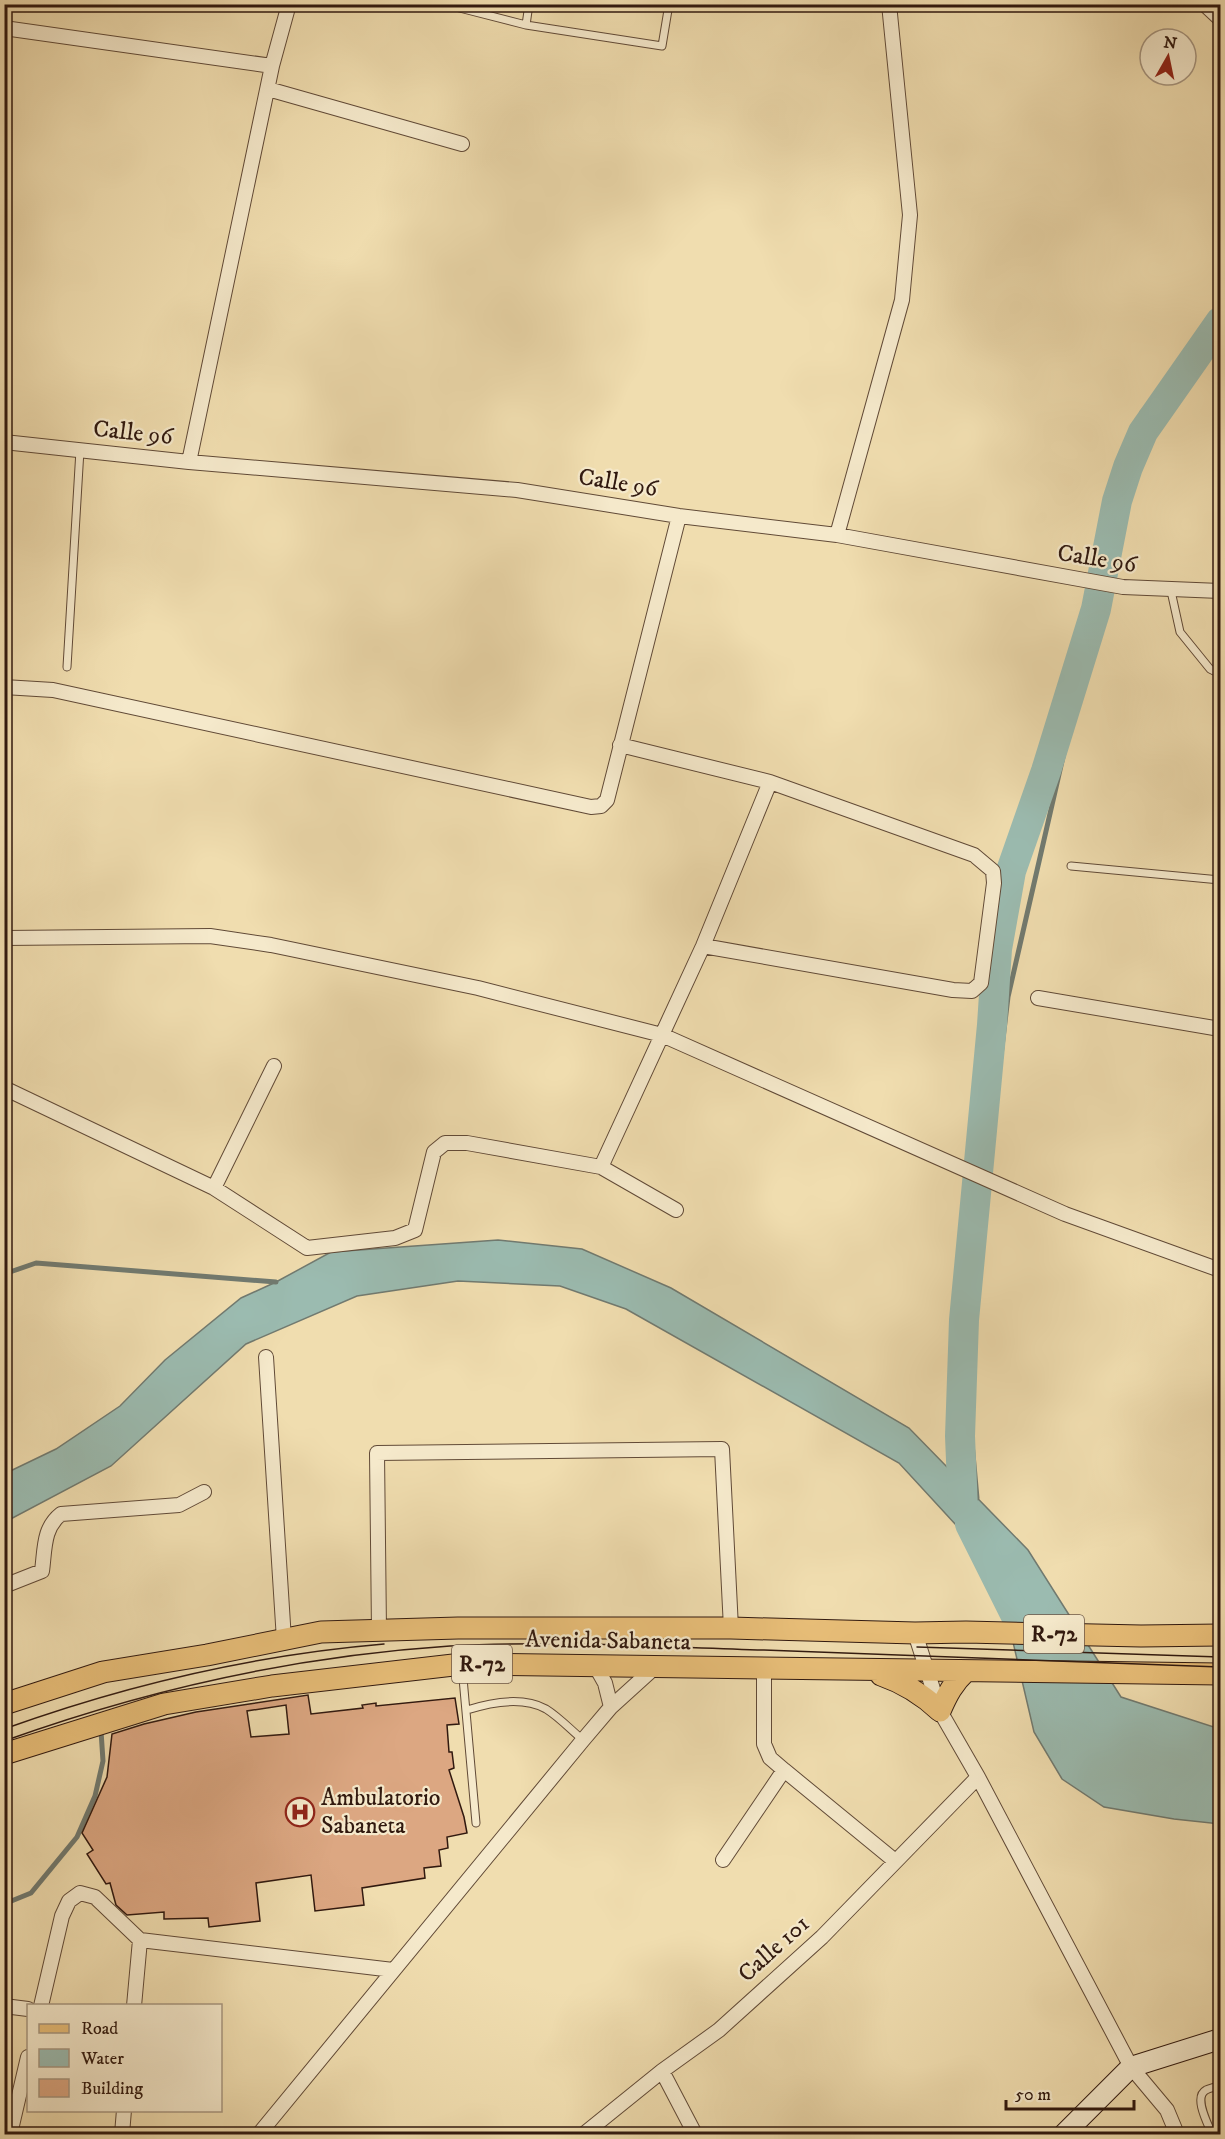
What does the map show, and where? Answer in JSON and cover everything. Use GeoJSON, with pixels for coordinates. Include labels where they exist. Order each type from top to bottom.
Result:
{"type":"FeatureCollection","features":[{"type":"Feature","properties":{"kind":"main road","name":"Avenida Sabaneta"},"geometry":{"type":"LineString","coordinates":[[4,1704],[103,1672],[207,1655],[321,1632],[458,1628],[731,1628],[915,1633],[1221,1635]]}},
{"type":"Feature","properties":{"kind":"main road","name":"Avenida Sabaneta"},"geometry":{"type":"LineString","coordinates":[[4,1754],[164,1704],[272,1686],[462,1664],[1221,1674]]}},
{"type":"Feature","properties":{"kind":"main road"},"geometry":{"type":"LineString","coordinates":[[863,1669],[900,1681],[922,1695],[940,1711],[948,1691],[956,1680],[968,1672]]}},
{"type":"Feature","properties":{"kind":"main road"},"geometry":{"type":"LineString","coordinates":[[1064,2134],[1131,2067],[1221,2039]]}},
{"type":"Feature","properties":{"kind":"street"},"geometry":{"type":"LineString","coordinates":[[189,462],[272,66],[289,4]]}},
{"type":"Feature","properties":{"kind":"street"},"geometry":{"type":"LineString","coordinates":[[837,535],[902,300],[910,215],[889,4]]}},
{"type":"Feature","properties":{"kind":"street"},"geometry":{"type":"LineString","coordinates":[[1204,4],[1221,19]]}},
{"type":"Feature","properties":{"kind":"street"},"geometry":{"type":"LineString","coordinates":[[4,27],[272,66]]}},
{"type":"Feature","properties":{"kind":"street"},"geometry":{"type":"LineString","coordinates":[[268,89],[462,144]]}},
{"type":"Feature","properties":{"kind":"street","name":"Calle 96"},"geometry":{"type":"LineString","coordinates":[[4,442],[189,462],[517,490],[680,516],[837,535],[1123,587],[1171,591],[1221,591]]}},
{"type":"Feature","properties":{"kind":"street"},"geometry":{"type":"LineString","coordinates":[[4,687],[53,690],[591,807],[601,806],[607,800],[680,516]]}},
{"type":"Feature","properties":{"kind":"street"},"geometry":{"type":"LineString","coordinates":[[620,745],[770,782],[974,855],[993,871],[994,883],[981,983],[972,991],[953,990],[703,946]]}},
{"type":"Feature","properties":{"kind":"street"},"geometry":{"type":"LineString","coordinates":[[601,1167],[703,946],[770,782]]}},
{"type":"Feature","properties":{"kind":"street"},"geometry":{"type":"LineString","coordinates":[[4,938],[210,936],[271,945],[478,988],[662,1035],[1065,1214],[1221,1270]]}},
{"type":"Feature","properties":{"kind":"street"},"geometry":{"type":"LineString","coordinates":[[1038,998],[1221,1029]]}},
{"type":"Feature","properties":{"kind":"street"},"geometry":{"type":"LineString","coordinates":[[214,1188],[274,1066]]}},
{"type":"Feature","properties":{"kind":"street"},"geometry":{"type":"LineString","coordinates":[[4,1088],[214,1188],[307,1248],[395,1238],[415,1230],[434,1152],[445,1143],[467,1143],[601,1167],[676,1210]]}},
{"type":"Feature","properties":{"kind":"street"},"geometry":{"type":"LineString","coordinates":[[266,1357],[284,1640]]}},
{"type":"Feature","properties":{"kind":"street"},"geometry":{"type":"LineString","coordinates":[[379,1630],[377,1453],[722,1449],[731,1628]]}},
{"type":"Feature","properties":{"kind":"street"},"geometry":{"type":"LineString","coordinates":[[4,1586],[42,1571],[51,1522],[61,1514],[179,1505],[204,1492]]}},
{"type":"Feature","properties":{"kind":"street"},"geometry":{"type":"LineString","coordinates":[[915,1633],[940,1711],[978,1777],[1131,2067],[1167,2110],[1177,2134]]}},
{"type":"Feature","properties":{"kind":"street"},"geometry":{"type":"LineString","coordinates":[[596,1667],[605,1683],[611,1707]]}},
{"type":"Feature","properties":{"kind":"street"},"geometry":{"type":"LineString","coordinates":[[259,2134],[583,1740],[611,1707],[654,1668]]}},
{"type":"Feature","properties":{"kind":"street"},"geometry":{"type":"LineString","coordinates":[[764,1669],[764,1744],[770,1758],[895,1861]]}},
{"type":"Feature","properties":{"kind":"street"},"geometry":{"type":"LineString","coordinates":[[723,1860],[784,1770]]}},
{"type":"Feature","properties":{"kind":"street","name":"Calle 101"},"geometry":{"type":"LineString","coordinates":[[584,2134],[662,2071],[719,2030],[822,1937],[978,1777]]}},
{"type":"Feature","properties":{"kind":"street"},"geometry":{"type":"LineString","coordinates":[[41,2004],[62,1916],[69,1902],[80,1893],[95,1897],[140,1940],[393,1970]]}},
{"type":"Feature","properties":{"kind":"street"},"geometry":{"type":"LineString","coordinates":[[134,2004],[140,1940]]}},
{"type":"Feature","properties":{"kind":"street"},"geometry":{"type":"LineString","coordinates":[[4,2006],[27,2009]]}},
{"type":"Feature","properties":{"kind":"street"},"geometry":{"type":"LineString","coordinates":[[10,2134],[27,2061]]}},
{"type":"Feature","properties":{"kind":"street"},"geometry":{"type":"LineString","coordinates":[[662,2071],[695,2134]]}},
{"type":"Feature","properties":{"kind":"street"},"geometry":{"type":"LineString","coordinates":[[122,2134],[124,2112]]}},
{"type":"Feature","properties":{"kind":"lane"},"geometry":{"type":"LineString","coordinates":[[444,4],[526,25],[662,46],[669,4]]}},
{"type":"Feature","properties":{"kind":"lane"},"geometry":{"type":"LineString","coordinates":[[526,25],[529,4]]}},
{"type":"Feature","properties":{"kind":"lane"},"geometry":{"type":"LineString","coordinates":[[67,667],[80,450]]}},
{"type":"Feature","properties":{"kind":"lane"},"geometry":{"type":"LineString","coordinates":[[1171,591],[1180,632],[1210,669],[1221,675]]}},
{"type":"Feature","properties":{"kind":"lane"},"geometry":{"type":"LineString","coordinates":[[1071,866],[1221,880]]}},
{"type":"Feature","properties":{"kind":"lane"},"geometry":{"type":"LineString","coordinates":[[462,1664],[476,1823]]}},
{"type":"Feature","properties":{"kind":"lane"},"geometry":{"type":"LineString","coordinates":[[467,1710],[485,1704],[518,1701],[546,1709],[583,1740]]}},
{"type":"Feature","properties":{"kind":"lane"},"geometry":{"type":"LineString","coordinates":[[1212,2134],[1201,2103],[1201,2096],[1205,2091],[1221,2085]]}},
{"type":"Feature","properties":{"kind":"water"},"geometry":{"type":"Polygon","coordinates":[[[498,1240],[582,1249],[671,1288],[909,1428],[1028,1550],[1121,1697],[1220,1729],[1220,1824],[1104,1807],[1062,1779],[1034,1732],[1006,1612],[1002,1575],[899,1463],[626,1309],[560,1286],[458,1281],[357,1296],[246,1344],[111,1466],[5,1522],[4,1474],[56,1449],[120,1406],[165,1360],[241,1298],[331,1252],[498,1240]]]}},
{"type":"Feature","properties":{"kind":"building","name":"Ambulatorio Sabaneta"},"geometry":{"type":"Polygon","coordinates":[[[308,1695],[311,1714],[363,1708],[362,1705],[376,1703],[376,1706],[455,1698],[459,1724],[447,1725],[449,1752],[452,1752],[454,1768],[449,1770],[467,1833],[447,1837],[448,1848],[439,1850],[441,1866],[424,1868],[425,1878],[362,1888],[364,1905],[315,1911],[311,1875],[256,1883],[260,1921],[209,1927],[208,1918],[164,1919],[164,1912],[127,1915],[116,1905],[110,1883],[106,1884],[87,1854],[93,1850],[82,1833],[107,1777],[112,1734],[196,1712],[308,1695]],[[286,1705],[247,1711],[251,1737],[289,1734],[286,1705]]]}},
{"type":"Feature","properties":{"kind":"waterway"},"geometry":{"type":"LineString","coordinates":[[963,1509],[960,1436],[964,1320],[997,949],[1011,871],[1046,771],[1096,609],[1117,501],[1128,467],[1143,432],[1220,322]]}},
{"type":"Feature","properties":{"kind":"waterway"},"geometry":{"type":"LineString","coordinates":[[977,1498],[968,1399],[986,1180],[1008,997],[1142,412],[1220,336]]}},
{"type":"Feature","properties":{"kind":"waterway"},"geometry":{"type":"LineString","coordinates":[[4,1274],[36,1263],[276,1282]]}},
{"type":"Feature","properties":{"kind":"waterway"},"geometry":{"type":"LineString","coordinates":[[970,1524],[1022,1628]]}},
{"type":"Feature","properties":{"kind":"waterway"},"geometry":{"type":"LineString","coordinates":[[4,1904],[31,1893],[77,1837],[95,1796],[103,1761],[101,1731]]}},
{"type":"Feature","properties":{"kind":"tram line"},"geometry":{"type":"LineString","coordinates":[[4,1729],[97,1699],[191,1674],[287,1656],[384,1644]]}},
{"type":"Feature","properties":{"kind":"tram line"},"geometry":{"type":"LineString","coordinates":[[4,1741],[113,1706],[224,1678],[336,1658],[450,1646],[607,1645],[1220,1667]]}},
{"type":"Feature","properties":{"kind":"tram line"},"geometry":{"type":"LineString","coordinates":[[917,1647],[1220,1657]]}},
{"type":"Feature","properties":{"kind":"place","name":"Ambulatorio Sabaneta"},"geometry":{"type":"Point","coordinates":[300,1812]}}]}
